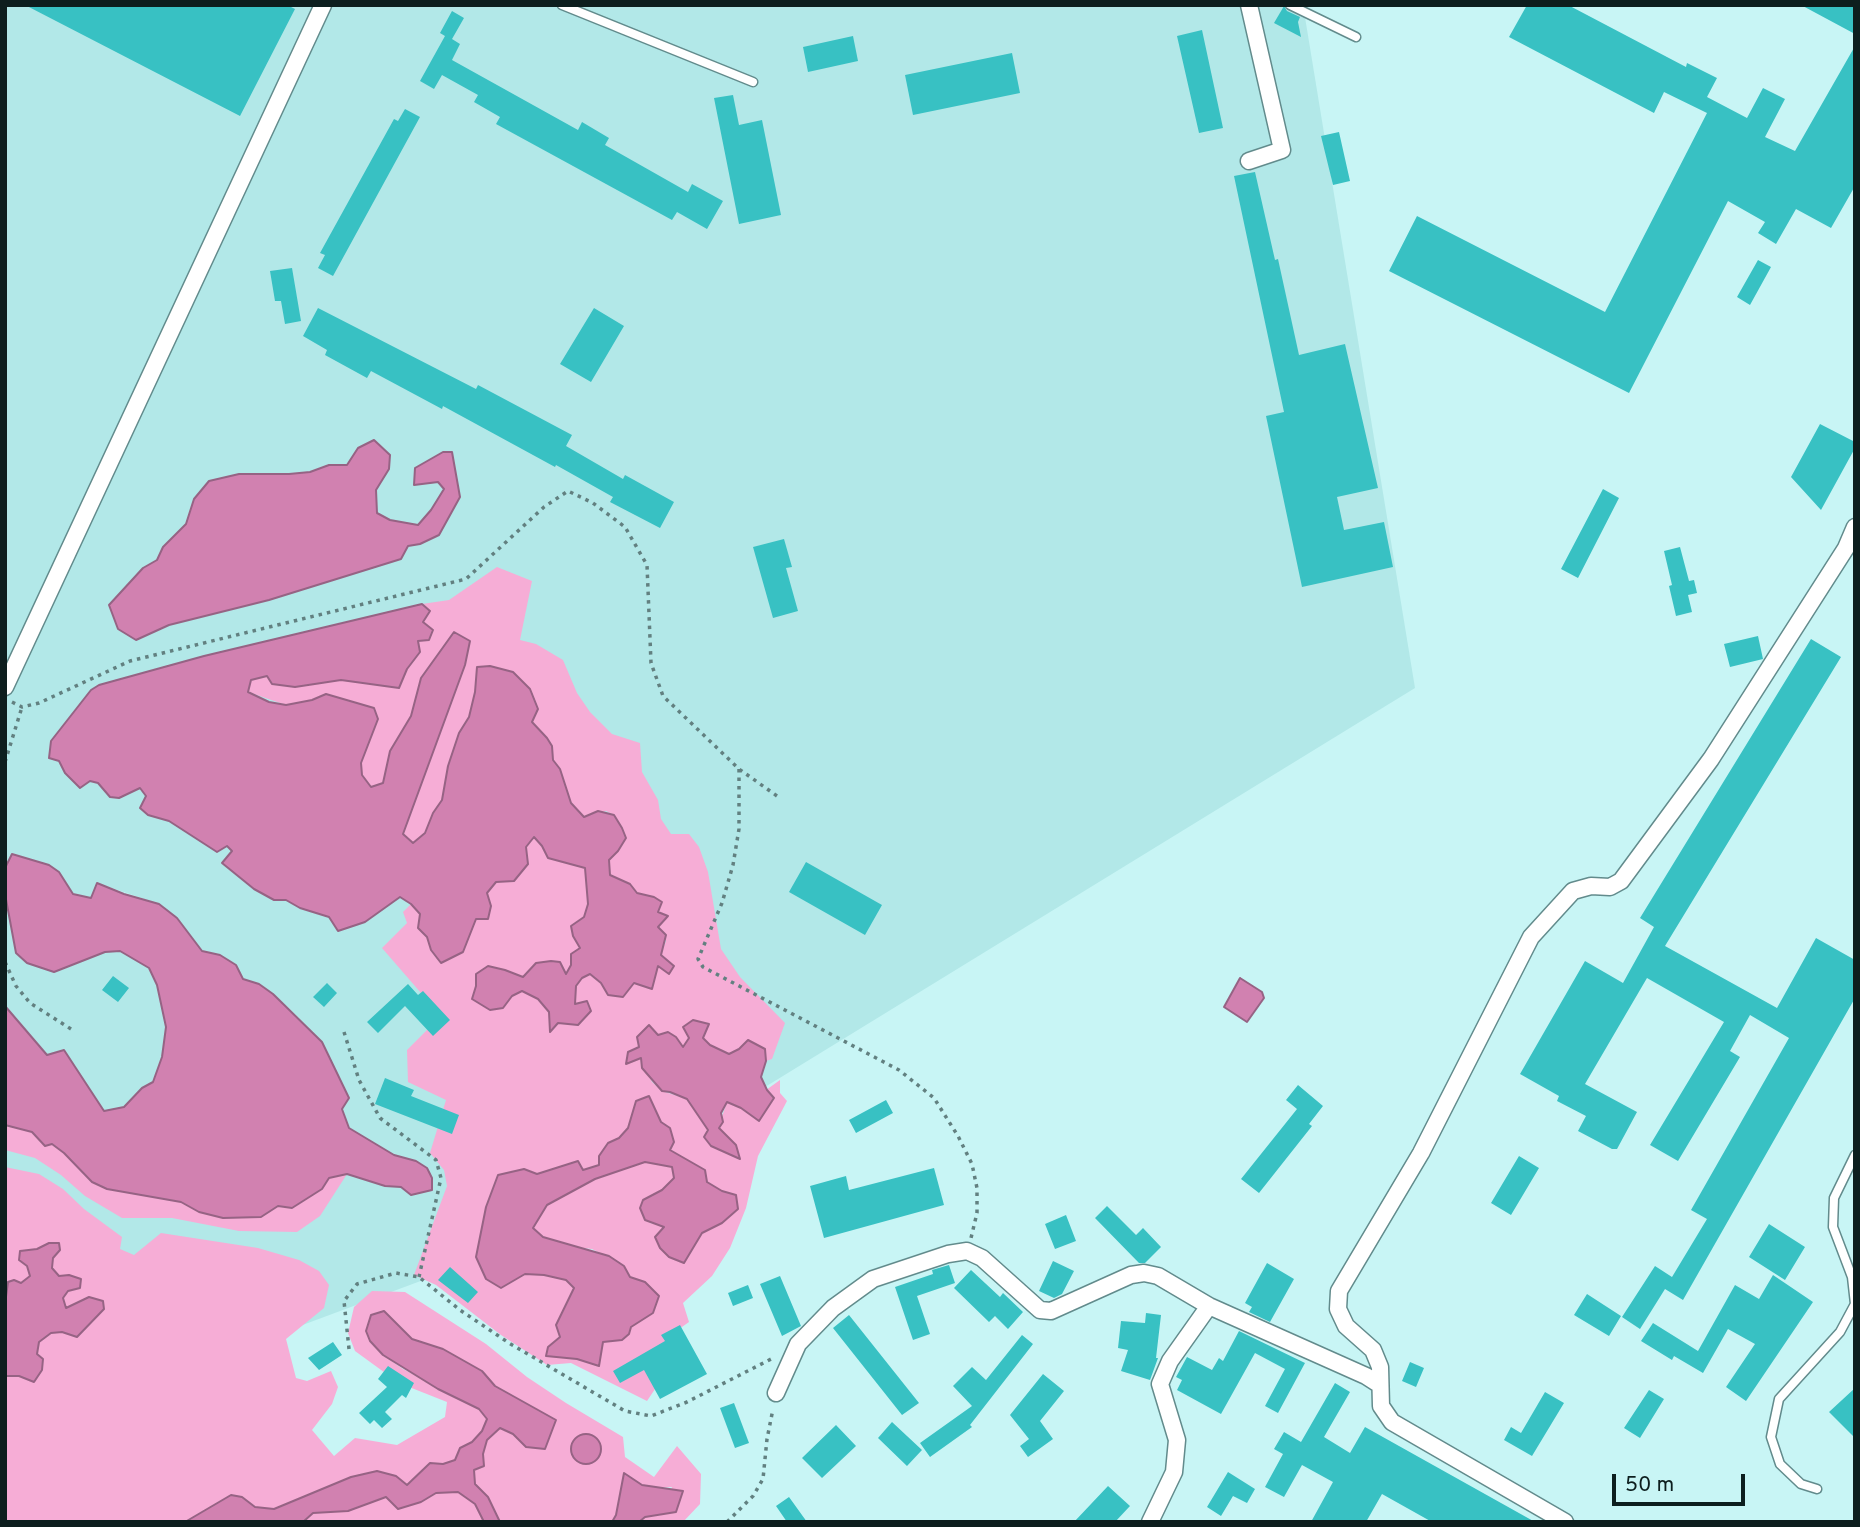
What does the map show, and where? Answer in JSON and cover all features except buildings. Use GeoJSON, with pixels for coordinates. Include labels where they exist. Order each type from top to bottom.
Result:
{"type":"FeatureCollection","features":[{"type":"Feature","properties":{"kind":"street"},"geometry":{"type":"LineString","coordinates":[[5,687],[323,5]]}},
{"type":"Feature","properties":{"kind":"street"},"geometry":{"type":"LineString","coordinates":[[1249,5],[1282,150],[1249,161]]}},
{"type":"Feature","properties":{"kind":"street"},"geometry":{"type":"LineString","coordinates":[[1564,1522],[1392,1422],[1381,1406],[1380,1367],[1373,1350],[1346,1326],[1338,1309],[1339,1291],[1421,1153],[1531,937],[1573,891],[1591,886],[1610,887],[1621,881],[1711,759],[1846,548],[1855,527]]}},
{"type":"Feature","properties":{"kind":"street"},"geometry":{"type":"LineString","coordinates":[[776,1393],[798,1345],[833,1308],[873,1279],[948,1254],[967,1251],[982,1258],[1040,1310],[1051,1311],[1131,1276],[1144,1273],[1157,1276],[1209,1306],[1366,1376],[1380,1385]]}},
{"type":"Feature","properties":{"kind":"street"},"geometry":{"type":"LineString","coordinates":[[1150,1522],[1174,1472],[1177,1440],[1160,1384],[1170,1361],[1209,1306]]}},
{"type":"Feature","properties":{"kind":"lane"},"geometry":{"type":"LineString","coordinates":[[562,5],[752,82]]}},
{"type":"Feature","properties":{"kind":"lane"},"geometry":{"type":"LineString","coordinates":[[1290,5],[1356,37]]}},
{"type":"Feature","properties":{"kind":"lane"},"geometry":{"type":"LineString","coordinates":[[1817,1489],[1801,1484],[1780,1464],[1771,1437],[1779,1399],[1840,1332],[1855,1304],[1852,1277],[1833,1227],[1834,1198],[1855,1155]]}},
{"type":"Feature","properties":{"kind":"path"},"geometry":{"type":"LineString","coordinates":[[5,699],[22,706],[40,703],[130,661],[466,579],[544,506],[568,491],[593,503],[625,527],[647,565],[651,663],[663,696],[739,769],[776,796]]}},
{"type":"Feature","properties":{"kind":"path"},"geometry":{"type":"LineString","coordinates":[[5,762],[22,706]]}},
{"type":"Feature","properties":{"kind":"path"},"geometry":{"type":"LineString","coordinates":[[739,769],[739,829],[733,865],[722,903],[698,959],[703,967],[899,1070],[934,1098],[963,1145],[972,1164],[978,1188],[977,1213],[967,1251]]}},
{"type":"Feature","properties":{"kind":"path"},"geometry":{"type":"LineString","coordinates":[[5,962],[16,986],[30,1003],[71,1029]]}},
{"type":"Feature","properties":{"kind":"path"},"geometry":{"type":"LineString","coordinates":[[344,1032],[359,1080],[380,1118],[436,1160],[442,1178],[419,1277]]}},
{"type":"Feature","properties":{"kind":"path"},"geometry":{"type":"LineString","coordinates":[[349,1349],[344,1301],[357,1284],[396,1273],[419,1277],[460,1310],[509,1343],[625,1411],[651,1416],[687,1402],[798,1345]]}},
{"type":"Feature","properties":{"kind":"path"},"geometry":{"type":"LineString","coordinates":[[727,1522],[753,1496],[763,1479],[776,1393]]}},
{"type":"Feature","properties":{"kind":"shaded area"},"geometry":{"type":"Polygon","coordinates":[[[5,5],[1303,5],[1415,688],[493,1254],[5,1436],[5,1376],[89,1322],[5,1304],[5,1125],[347,1174],[385,1186],[401,1187],[416,1161],[394,1155],[349,1128],[322,1042],[290,1009],[259,984],[243,979],[220,955],[202,951],[177,918],[159,904],[97,883],[91,899],[73,893],[59,872],[12,855],[5,868],[5,5]]]}},
{"type":"Feature","properties":{"kind":"shaded area"},"geometry":{"type":"Polygon","coordinates":[[[374,440],[390,455],[389,469],[376,490],[377,513],[390,520],[418,525],[444,489],[438,482],[414,485],[415,468],[443,452],[452,452],[460,497],[439,535],[420,544],[408,546],[401,559],[269,600],[169,625],[136,640],[118,629],[109,605],[143,568],[157,560],[163,547],[186,524],[194,499],[209,481],[239,474],[289,474],[310,472],[329,465],[347,465],[358,448],[374,440]]]}},
{"type":"Feature","properties":{"kind":"shaded area"},"geometry":{"type":"Polygon","coordinates":[[[497,567],[532,581],[520,640],[536,644],[563,660],[577,693],[590,712],[612,734],[640,743],[642,772],[658,800],[661,819],[671,834],[689,834],[699,847],[708,872],[721,949],[740,977],[785,1023],[772,1059],[766,1061],[765,1049],[739,1049],[729,1054],[710,1045],[703,1038],[689,1038],[683,1048],[658,1036],[649,1026],[640,1047],[627,1063],[641,1058],[652,1082],[662,1091],[687,1099],[709,1131],[736,1145],[718,1128],[727,1102],[741,1108],[780,1080],[780,1093],[787,1101],[758,1156],[746,1208],[730,1248],[712,1276],[683,1303],[689,1322],[672,1334],[675,1359],[647,1401],[571,1363],[547,1365],[501,1335],[436,1285],[414,1275],[447,1186],[444,1170],[430,1153],[446,1100],[408,1082],[407,1050],[441,1016],[382,948],[407,923],[403,912],[411,904],[420,914],[418,928],[427,937],[431,950],[463,952],[476,919],[491,906],[487,893],[534,837],[548,858],[585,868],[588,904],[573,936],[581,948],[566,975],[560,962],[551,961],[536,963],[523,977],[505,970],[476,974],[476,986],[512,996],[522,991],[538,999],[550,1012],[550,1031],[575,1004],[576,986],[582,978],[590,974],[601,983],[634,983],[660,955],[666,941],[658,927],[658,913],[662,902],[637,893],[630,884],[610,875],[609,860],[625,838],[622,828],[614,815],[606,811],[584,817],[571,803],[547,738],[478,667],[469,717],[459,733],[448,766],[442,800],[425,833],[413,844],[403,835],[465,665],[470,641],[455,632],[421,678],[411,716],[390,751],[383,783],[370,788],[362,775],[361,763],[378,719],[374,708],[327,694],[286,705],[248,692],[251,680],[267,676],[272,684],[295,687],[341,680],[399,688],[407,669],[420,652],[418,641],[423,622],[430,612],[422,604],[449,600],[497,567]],[[649,1097],[636,1101],[628,1128],[619,1138],[608,1143],[599,1165],[583,1170],[537,1174],[524,1169],[486,1207],[476,1257],[515,1279],[525,1274],[544,1275],[566,1280],[574,1288],[556,1325],[560,1337],[546,1356],[577,1359],[599,1366],[603,1341],[622,1340],[631,1327],[653,1313],[645,1282],[629,1277],[624,1266],[592,1249],[574,1247],[543,1237],[532,1228],[547,1205],[595,1179],[645,1162],[672,1167],[674,1178],[663,1190],[643,1200],[650,1223],[665,1226],[691,1248],[702,1233],[722,1223],[722,1191],[706,1182],[705,1170],[670,1150],[649,1097]]]}},
{"type":"Feature","properties":{"kind":"shaded area"},"geometry":{"type":"Polygon","coordinates":[[[422,604],[430,611],[423,622],[433,630],[429,640],[418,641],[420,652],[407,669],[399,688],[341,680],[295,687],[272,684],[267,676],[251,680],[248,692],[269,702],[286,705],[326,694],[374,708],[378,719],[361,763],[362,775],[371,787],[383,783],[390,751],[411,716],[421,678],[454,632],[470,641],[465,665],[403,834],[413,843],[425,833],[442,800],[448,766],[459,733],[469,717],[477,667],[490,666],[513,672],[530,689],[538,709],[532,722],[552,746],[553,760],[560,769],[571,803],[584,817],[598,811],[614,815],[622,828],[626,838],[609,860],[610,875],[630,884],[637,893],[662,902],[658,912],[668,916],[658,927],[666,935],[661,955],[674,966],[669,974],[658,966],[652,989],[634,983],[623,997],[608,995],[601,983],[590,974],[582,978],[576,986],[575,1004],[587,1001],[591,1011],[578,1025],[558,1023],[550,1032],[549,1012],[538,999],[522,991],[512,996],[503,1008],[490,1010],[472,999],[476,974],[488,966],[523,977],[536,963],[551,961],[560,962],[566,974],[571,965],[571,954],[580,948],[571,926],[584,917],[588,904],[585,868],[548,858],[534,837],[526,847],[528,864],[514,881],[496,882],[487,893],[491,906],[488,919],[476,919],[463,952],[441,963],[431,950],[427,937],[418,928],[420,914],[400,897],[365,922],[338,931],[329,917],[300,908],[286,900],[274,900],[254,889],[222,863],[232,851],[227,846],[217,852],[169,821],[148,815],[140,808],[146,796],[140,788],[119,798],[110,797],[98,783],[90,781],[80,788],[65,773],[59,761],[49,758],[51,741],[91,690],[99,685],[204,656],[422,604]]]}},
{"type":"Feature","properties":{"kind":"shaded area"},"geometry":{"type":"Polygon","coordinates":[[[12,854],[49,865],[59,872],[73,894],[91,898],[97,883],[159,904],[177,918],[202,951],[220,955],[236,965],[243,979],[259,984],[273,994],[322,1042],[349,1098],[342,1109],[349,1128],[394,1155],[416,1161],[427,1168],[432,1178],[432,1190],[411,1195],[401,1187],[385,1186],[347,1174],[329,1178],[322,1189],[292,1208],[278,1206],[261,1217],[223,1218],[199,1212],[181,1202],[107,1189],[92,1182],[52,1144],[45,1146],[32,1132],[5,1125],[5,1006],[47,1055],[64,1050],[104,1111],[124,1107],[142,1088],[153,1082],[162,1057],[166,1027],[157,985],[149,968],[120,951],[105,952],[54,972],[27,963],[16,953],[5,894],[5,868],[12,854]]]}},
{"type":"Feature","properties":{"kind":"shaded area"},"geometry":{"type":"Polygon","coordinates":[[[5,894],[16,952],[54,972],[105,952],[120,951],[149,968],[157,985],[166,1027],[162,1057],[153,1082],[142,1088],[124,1107],[104,1111],[64,1050],[47,1056],[5,1006],[5,894]]]}},
{"type":"Feature","properties":{"kind":"shaded area"},"geometry":{"type":"Polygon","coordinates":[[[1240,978],[1262,992],[1264,998],[1247,1022],[1224,1007],[1240,978]]]}},
{"type":"Feature","properties":{"kind":"shaded area"},"geometry":{"type":"Polygon","coordinates":[[[693,1020],[709,1024],[703,1038],[710,1045],[729,1054],[748,1040],[765,1049],[766,1061],[761,1077],[774,1098],[759,1121],[727,1102],[721,1113],[723,1122],[719,1128],[736,1145],[740,1159],[711,1146],[704,1137],[708,1130],[687,1099],[662,1091],[642,1068],[641,1058],[626,1064],[628,1052],[639,1047],[637,1037],[649,1025],[658,1035],[668,1032],[676,1037],[683,1047],[689,1038],[683,1027],[693,1020]]]}},
{"type":"Feature","properties":{"kind":"shaded area"},"geometry":{"type":"Polygon","coordinates":[[[649,1096],[661,1122],[670,1128],[674,1142],[670,1150],[705,1170],[707,1182],[736,1195],[738,1209],[722,1223],[702,1233],[684,1263],[669,1257],[660,1248],[655,1237],[664,1227],[645,1220],[640,1208],[643,1200],[662,1190],[674,1178],[672,1167],[645,1162],[595,1179],[547,1205],[533,1228],[543,1237],[609,1256],[624,1266],[630,1277],[645,1282],[659,1296],[653,1313],[631,1327],[629,1334],[622,1340],[603,1342],[599,1366],[577,1359],[546,1356],[548,1347],[560,1337],[556,1325],[574,1288],[566,1280],[544,1275],[525,1274],[501,1288],[486,1279],[476,1257],[486,1207],[498,1175],[524,1169],[537,1174],[578,1161],[583,1170],[599,1165],[599,1156],[608,1143],[619,1138],[628,1128],[636,1101],[649,1096]]]}},
{"type":"Feature","properties":{"kind":"shaded area"},"geometry":{"type":"Polygon","coordinates":[[[5,1125],[32,1132],[45,1146],[51,1144],[64,1153],[92,1182],[107,1189],[181,1202],[199,1212],[261,1217],[278,1206],[322,1189],[329,1178],[347,1174],[320,1216],[297,1232],[239,1231],[172,1218],[122,1218],[85,1196],[61,1175],[35,1158],[5,1150],[5,1125]]]}},
{"type":"Feature","properties":{"kind":"shaded area"},"geometry":{"type":"Polygon","coordinates":[[[5,1167],[39,1174],[63,1189],[84,1209],[122,1237],[120,1249],[134,1255],[161,1233],[258,1248],[299,1260],[319,1271],[329,1285],[324,1308],[286,1339],[296,1378],[307,1381],[331,1371],[338,1387],[332,1404],[312,1430],[334,1456],[355,1438],[397,1445],[445,1417],[447,1402],[399,1383],[355,1351],[348,1333],[354,1307],[372,1291],[405,1292],[486,1344],[527,1377],[566,1403],[623,1437],[625,1457],[654,1477],[677,1446],[701,1474],[700,1504],[683,1522],[639,1522],[644,1517],[661,1515],[672,1487],[642,1485],[624,1473],[616,1515],[612,1522],[500,1522],[488,1497],[475,1484],[474,1469],[484,1466],[483,1454],[487,1440],[500,1427],[513,1434],[526,1447],[514,1397],[495,1386],[482,1371],[443,1349],[412,1339],[398,1324],[370,1341],[383,1355],[403,1369],[479,1409],[487,1419],[482,1431],[472,1442],[460,1448],[455,1460],[443,1464],[430,1463],[407,1485],[396,1476],[351,1477],[274,1509],[255,1507],[242,1497],[231,1495],[185,1522],[5,1522],[5,1376],[19,1376],[37,1354],[39,1342],[51,1333],[89,1322],[104,1308],[89,1297],[66,1308],[63,1298],[67,1291],[69,1275],[59,1276],[52,1268],[53,1258],[49,1243],[37,1249],[27,1249],[30,1276],[8,1294],[5,1304],[5,1167]]]}},
{"type":"Feature","properties":{"kind":"shaded area"},"geometry":{"type":"Polygon","coordinates":[[[49,1243],[59,1243],[60,1250],[53,1258],[52,1268],[59,1276],[69,1275],[81,1279],[80,1288],[68,1291],[63,1298],[66,1308],[89,1297],[103,1301],[104,1309],[77,1337],[62,1332],[51,1333],[39,1342],[37,1354],[43,1359],[42,1370],[34,1382],[19,1376],[5,1376],[5,1304],[8,1282],[14,1280],[21,1283],[30,1276],[27,1266],[19,1260],[20,1251],[37,1249],[49,1243]]]}},
{"type":"Feature","properties":{"kind":"shaded area"},"geometry":{"type":"Polygon","coordinates":[[[384,1311],[412,1339],[443,1349],[482,1371],[495,1386],[556,1420],[545,1449],[526,1447],[513,1434],[500,1428],[487,1440],[483,1454],[484,1466],[474,1470],[475,1484],[488,1497],[500,1522],[484,1522],[475,1504],[458,1492],[436,1493],[421,1502],[398,1509],[386,1497],[348,1511],[313,1513],[303,1522],[185,1522],[231,1495],[242,1497],[255,1507],[274,1509],[351,1477],[377,1471],[396,1476],[407,1485],[430,1463],[443,1464],[455,1460],[460,1448],[472,1442],[482,1431],[487,1419],[479,1409],[438,1389],[383,1355],[370,1341],[366,1331],[371,1315],[384,1311]]]}},
{"type":"Feature","properties":{"kind":"shaded area"},"geometry":{"type":"Polygon","coordinates":[[[586,1434],[597,1438],[601,1449],[597,1460],[586,1464],[575,1460],[571,1449],[575,1438],[586,1434]]]}},
{"type":"Feature","properties":{"kind":"shaded area"},"geometry":{"type":"Polygon","coordinates":[[[624,1473],[642,1485],[683,1491],[676,1512],[645,1517],[639,1522],[612,1522],[616,1515],[624,1473]]]}},
{"type":"Feature","properties":{"kind":"shaded area"},"geometry":{"type":"Polygon","coordinates":[[[458,1492],[475,1504],[484,1522],[303,1522],[312,1513],[348,1511],[386,1497],[421,1501],[437,1493],[458,1492]]]}}]}
